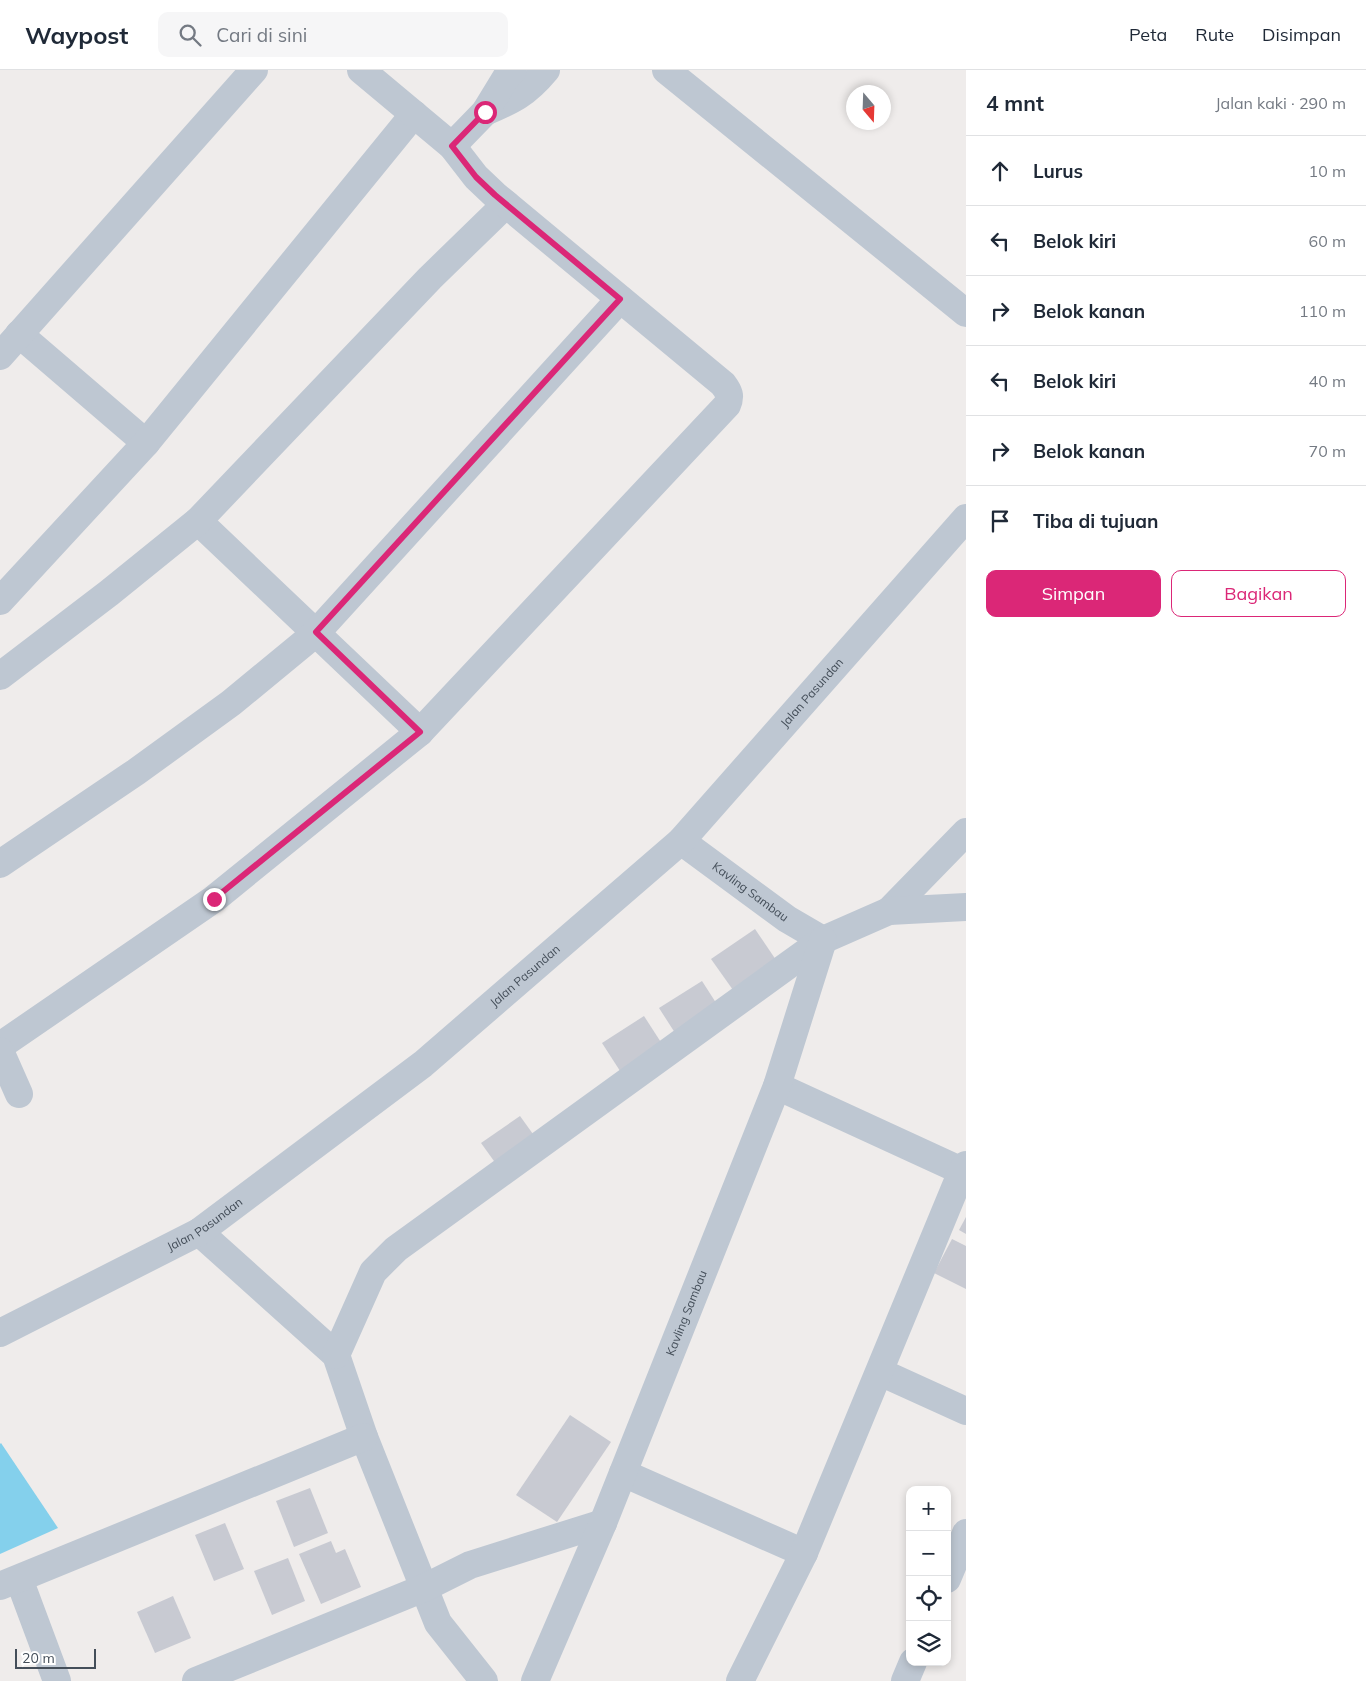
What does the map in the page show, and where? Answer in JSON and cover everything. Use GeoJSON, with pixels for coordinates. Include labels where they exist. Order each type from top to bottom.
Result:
{"type":"FeatureCollection","features":[{"type":"Feature","properties":{"kind":"street"},"geometry":{"type":"LineString","coordinates":[[0,356],[254,70]]}},
{"type":"Feature","properties":{"kind":"street"},"geometry":{"type":"LineString","coordinates":[[0,1046],[214,899],[420,732],[729,400],[730,395],[723,384],[506,204],[476,177],[452,146],[361,70]]}},
{"type":"Feature","properties":{"kind":"street"},"geometry":{"type":"LineString","coordinates":[[452,146],[485,112],[512,70]]}},
{"type":"Feature","properties":{"kind":"street"},"geometry":{"type":"LineString","coordinates":[[485,112],[526,92],[546,70]]}},
{"type":"Feature","properties":{"kind":"street"},"geometry":{"type":"LineString","coordinates":[[666,70],[966,312]]}},
{"type":"Feature","properties":{"kind":"street"},"geometry":{"type":"LineString","coordinates":[[0,601],[146,443],[414,114]]}},
{"type":"Feature","properties":{"kind":"street"},"geometry":{"type":"LineString","coordinates":[[0,676],[109,593],[198,520],[430,278],[506,204]]}},
{"type":"Feature","properties":{"kind":"street"},"geometry":{"type":"LineString","coordinates":[[0,864],[136,772],[231,703],[316,632],[620,299]]}},
{"type":"Feature","properties":{"kind":"street"},"geometry":{"type":"LineString","coordinates":[[19,334],[146,443]]}},
{"type":"Feature","properties":{"kind":"street","name":"Jalan Pasundan"},"geometry":{"type":"LineString","coordinates":[[0,1333],[199,1232],[423,1064],[681,841],[966,518]]}},
{"type":"Feature","properties":{"kind":"street"},"geometry":{"type":"LineString","coordinates":[[198,520],[420,732]]}},
{"type":"Feature","properties":{"kind":"street"},"geometry":{"type":"LineString","coordinates":[[889,911],[966,832]]}},
{"type":"Feature","properties":{"kind":"street","name":"Kavling Sambau"},"geometry":{"type":"LineString","coordinates":[[535,1681],[603,1523],[778,1086],[823,940],[787,919],[681,841]]}},
{"type":"Feature","properties":{"kind":"street"},"geometry":{"type":"LineString","coordinates":[[336,1355],[373,1272],[396,1249],[823,940],[889,911],[966,908]]}},
{"type":"Feature","properties":{"kind":"street"},"geometry":{"type":"LineString","coordinates":[[0,1051],[19,1094]]}},
{"type":"Feature","properties":{"kind":"street"},"geometry":{"type":"LineString","coordinates":[[740,1681],[804,1553],[964,1168],[778,1086]]}},
{"type":"Feature","properties":{"kind":"street"},"geometry":{"type":"LineString","coordinates":[[199,1232],[336,1355],[364,1437],[438,1623],[484,1681]]}},
{"type":"Feature","properties":{"kind":"street"},"geometry":{"type":"LineString","coordinates":[[880,1372],[966,1411]]}},
{"type":"Feature","properties":{"kind":"street"},"geometry":{"type":"LineString","coordinates":[[57,1681],[10,1583],[364,1437]]}},
{"type":"Feature","properties":{"kind":"street"},"geometry":{"type":"LineString","coordinates":[[623,1473],[804,1553]]}},
{"type":"Feature","properties":{"kind":"street"},"geometry":{"type":"LineString","coordinates":[[196,1681],[424,1588],[470,1564],[603,1523]]}},
{"type":"Feature","properties":{"kind":"street"},"geometry":{"type":"LineString","coordinates":[[948,1576],[966,1535]]}},
{"type":"Feature","properties":{"kind":"street"},"geometry":{"type":"LineString","coordinates":[[905,1681],[911,1666]]}},
{"type":"Feature","properties":{"kind":"water"},"geometry":{"type":"Polygon","coordinates":[[[0,1444],[58,1528],[0,1554],[0,1444]]]}},
{"type":"Feature","properties":{"kind":"building"},"geometry":{"type":"Polygon","coordinates":[[[755,929],[776,960],[733,990],[711,959],[755,929]]]}},
{"type":"Feature","properties":{"kind":"building"},"geometry":{"type":"Polygon","coordinates":[[[702,981],[720,1009],[677,1036],[659,1008],[702,981]]]}},
{"type":"Feature","properties":{"kind":"building"},"geometry":{"type":"Polygon","coordinates":[[[644,1016],[664,1047],[622,1074],[602,1043],[644,1016]]]}},
{"type":"Feature","properties":{"kind":"building"},"geometry":{"type":"Polygon","coordinates":[[[520,1116],[538,1141],[499,1168],[481,1143],[520,1116]]]}},
{"type":"Feature","properties":{"kind":"building"},"geometry":{"type":"Polygon","coordinates":[[[966,1217],[966,1234],[959,1230],[966,1217]]]}},
{"type":"Feature","properties":{"kind":"building"},"geometry":{"type":"Polygon","coordinates":[[[952,1239],[966,1246],[966,1289],[934,1273],[952,1239]]]}},
{"type":"Feature","properties":{"kind":"building"},"geometry":{"type":"Polygon","coordinates":[[[570,1415],[611,1442],[557,1522],[516,1495],[570,1415]]]}},
{"type":"Feature","properties":{"kind":"building"},"geometry":{"type":"Polygon","coordinates":[[[310,1488],[328,1533],[294,1547],[276,1501],[310,1488]]]}},
{"type":"Feature","properties":{"kind":"building"},"geometry":{"type":"Polygon","coordinates":[[[225,1523],[244,1569],[214,1581],[195,1535],[225,1523]]]}},
{"type":"Feature","properties":{"kind":"building"},"geometry":{"type":"Polygon","coordinates":[[[331,1541],[336,1553],[345,1549],[361,1587],[321,1604],[299,1554],[331,1541]]]}},
{"type":"Feature","properties":{"kind":"building"},"geometry":{"type":"Polygon","coordinates":[[[288,1558],[305,1601],[272,1615],[254,1571],[288,1558]]]}},
{"type":"Feature","properties":{"kind":"building"},"geometry":{"type":"Polygon","coordinates":[[[173,1596],[191,1638],[155,1653],[137,1612],[173,1596]]]}},
{"type":"Feature","properties":{"kind":"route"},"geometry":{"type":"LineString","coordinates":[[214,899],[420,732],[316,632],[620,299],[495,195],[476,177],[452,146],[485,112]]}}]}
